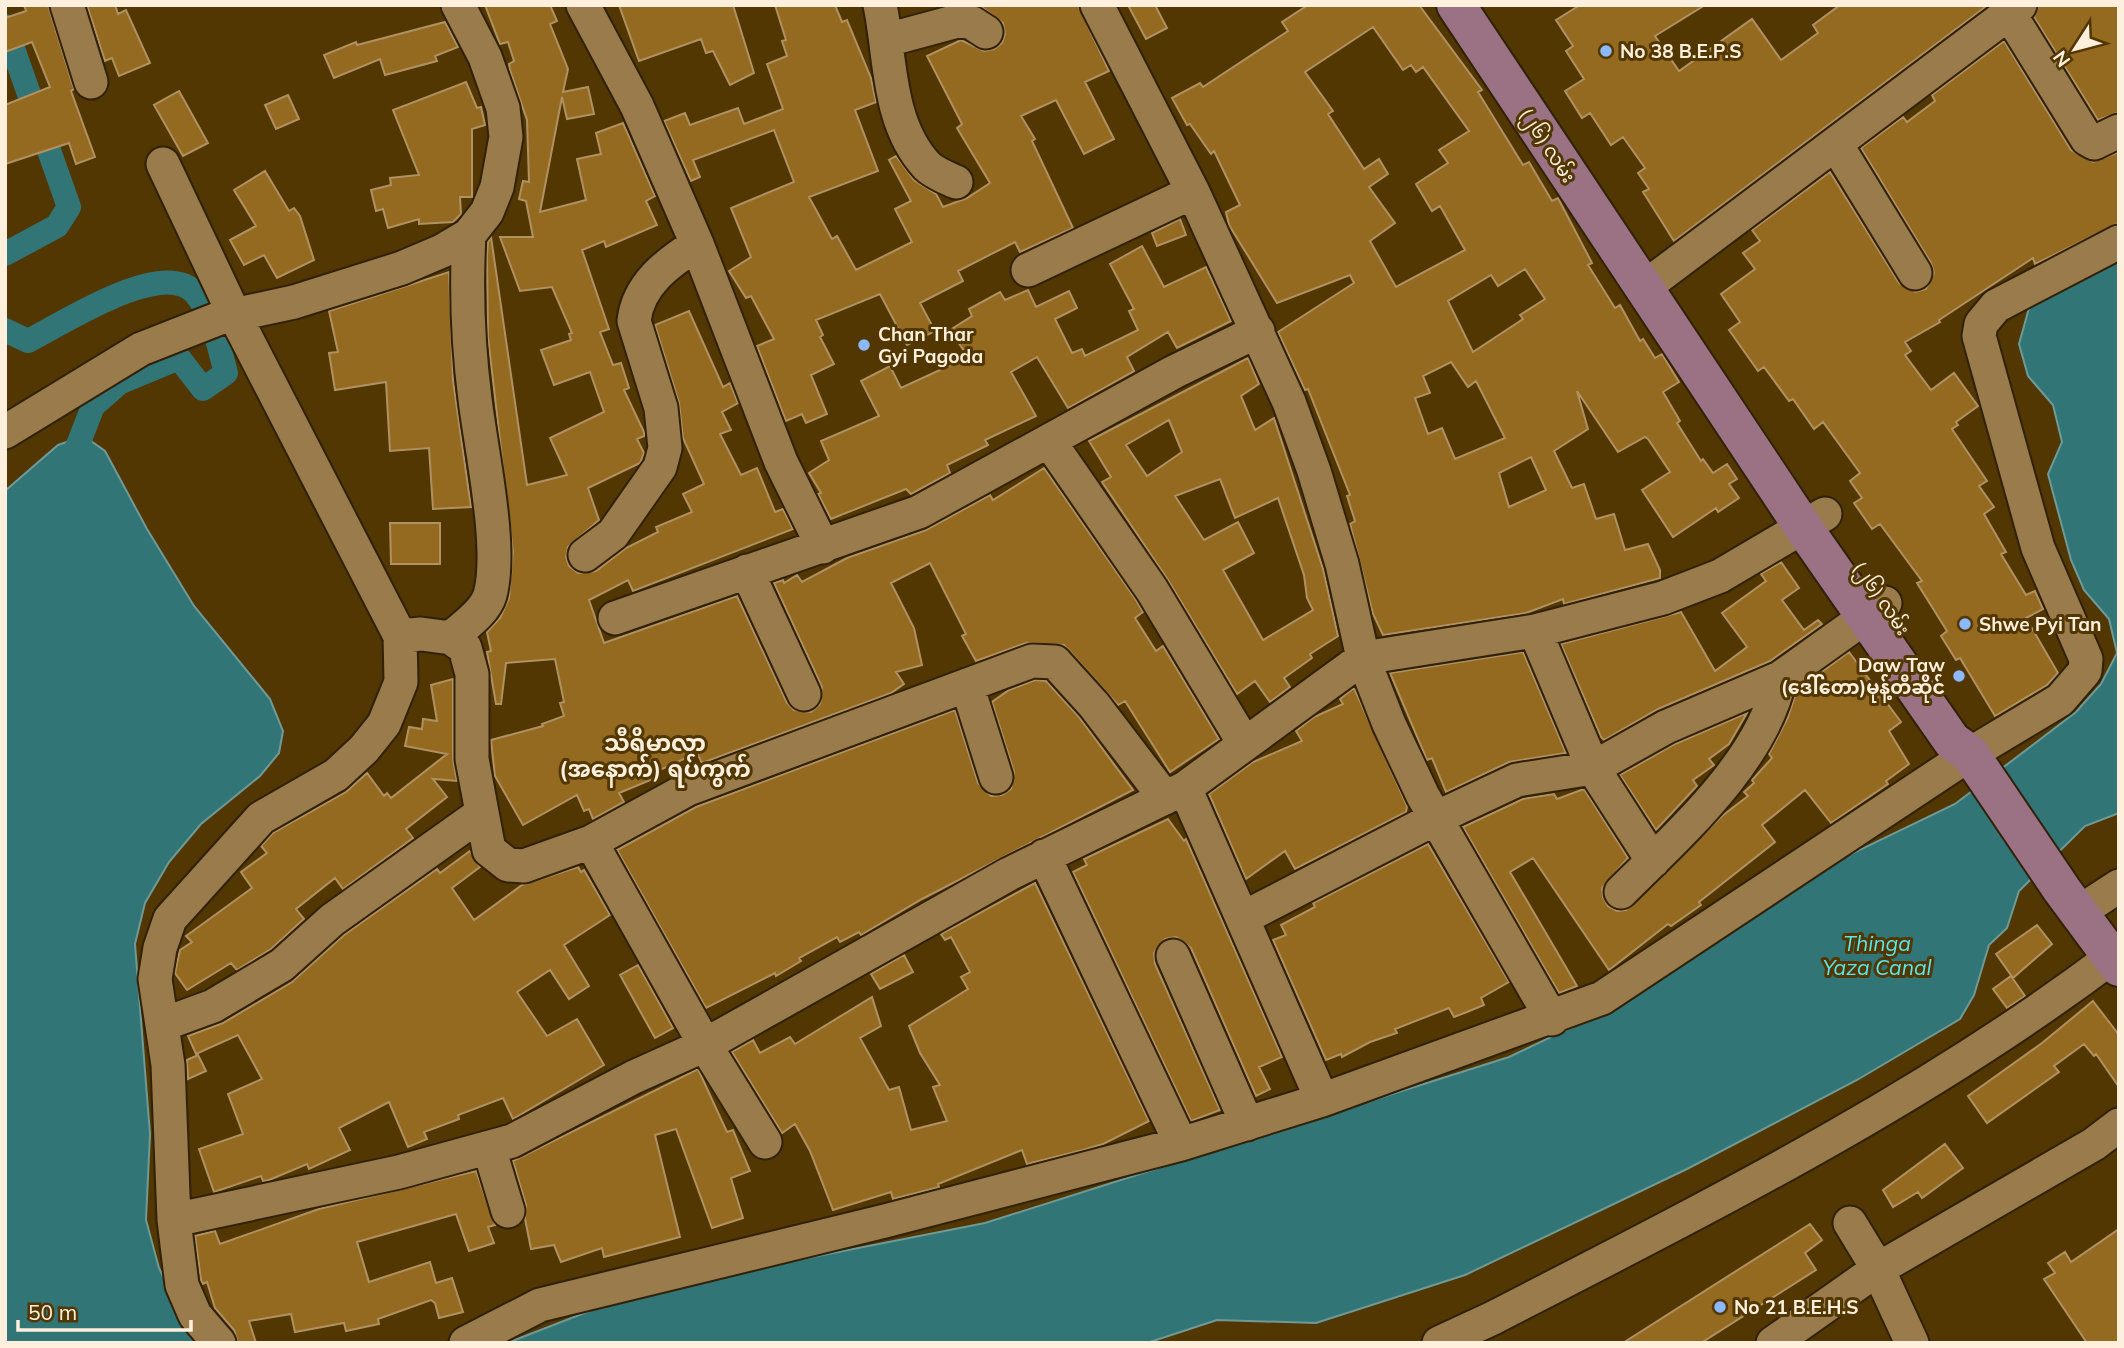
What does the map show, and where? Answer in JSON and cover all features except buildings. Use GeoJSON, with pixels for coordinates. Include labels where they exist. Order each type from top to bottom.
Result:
{"type":"FeatureCollection","features":[{"type":"Feature","properties":{"kind":"main road","name":"(၂၆) လမ်း"},"geometry":{"type":"LineString","coordinates":[[1456,5],[1653,282],[1875,610],[1968,731],[1975,760],[2115,962]]}},
{"type":"Feature","properties":{"kind":"main road","name":"(၂၆) လမ်း"},"geometry":{"type":"LineString","coordinates":[[1485,5],[1653,282]]}},
{"type":"Feature","properties":{"kind":"street"},"geometry":{"type":"LineString","coordinates":[[67,5],[91,82]]}},
{"type":"Feature","properties":{"kind":"street"},"geometry":{"type":"LineString","coordinates":[[6,430],[124,356],[216,320],[294,302],[402,268],[442,251],[469,235],[487,212],[497,187],[506,137],[503,108],[485,57],[458,5]]}},
{"type":"Feature","properties":{"kind":"street"},"geometry":{"type":"LineString","coordinates":[[583,5],[637,106],[697,244],[781,462],[823,547]]}},
{"type":"Feature","properties":{"kind":"street"},"geometry":{"type":"LineString","coordinates":[[880,5],[887,40],[890,79],[906,131],[928,166],[956,183]]}},
{"type":"Feature","properties":{"kind":"street"},"geometry":{"type":"LineString","coordinates":[[1097,5],[1194,192],[1289,402],[1314,471],[1342,564],[1363,658],[1390,724],[1436,818],[1552,1019]]}},
{"type":"Feature","properties":{"kind":"street"},"geometry":{"type":"LineString","coordinates":[[1653,282],[2015,9],[2087,139],[2094,143],[2119,131]]}},
{"type":"Feature","properties":{"kind":"street"},"geometry":{"type":"LineString","coordinates":[[887,40],[961,20],[986,32]]}},
{"type":"Feature","properties":{"kind":"street"},"geometry":{"type":"LineString","coordinates":[[1836,146],[1915,273]]}},
{"type":"Feature","properties":{"kind":"street"},"geometry":{"type":"LineString","coordinates":[[163,164],[216,320],[400,636],[401,682],[384,724],[364,749],[336,775],[261,818],[170,919],[160,948],[155,979],[164,1024],[174,1220],[182,1285],[195,1315],[219,1343]]}},
{"type":"Feature","properties":{"kind":"street"},"geometry":{"type":"LineString","coordinates":[[1028,271],[1194,192]]}},
{"type":"Feature","properties":{"kind":"street"},"geometry":{"type":"LineString","coordinates":[[451,638],[489,598],[492,579],[492,526],[474,396],[467,303],[469,235]]}},
{"type":"Feature","properties":{"kind":"street"},"geometry":{"type":"LineString","coordinates":[[466,1343],[540,1305],[898,1218],[1181,1144],[1322,1100],[1552,1019],[1602,998],[1975,760],[2060,700],[2085,671],[2086,659],[2038,548],[1980,347],[1981,324],[1996,306],[2119,242]]}},
{"type":"Feature","properties":{"kind":"street"},"geometry":{"type":"LineString","coordinates":[[585,555],[613,534],[660,467],[665,448],[661,408],[634,321],[635,307],[643,290],[668,263],[697,244]]}},
{"type":"Feature","properties":{"kind":"street"},"geometry":{"type":"LineString","coordinates":[[615,618],[919,512],[1174,372],[1258,331]]}},
{"type":"Feature","properties":{"kind":"street"},"geometry":{"type":"LineString","coordinates":[[1049,441],[1152,590],[1244,743]]}},
{"type":"Feature","properties":{"kind":"street"},"geometry":{"type":"LineString","coordinates":[[174,1220],[399,1172],[512,1141],[634,1077],[705,1045],[1044,856],[1175,793],[1363,658],[1535,631],[1663,597],[1720,576],[1814,521]]}},
{"type":"Feature","properties":{"kind":"street"},"geometry":{"type":"LineString","coordinates":[[747,571],[804,694]]}},
{"type":"Feature","properties":{"kind":"street"},"geometry":{"type":"LineString","coordinates":[[1243,918],[1436,818],[1517,780],[1593,768],[1665,727],[1780,678],[1875,610]]}},
{"type":"Feature","properties":{"kind":"street"},"geometry":{"type":"LineString","coordinates":[[1535,631],[1593,768],[1614,805],[1653,861]]}},
{"type":"Feature","properties":{"kind":"street"},"geometry":{"type":"LineString","coordinates":[[400,636],[421,634],[451,638],[465,648],[472,674],[472,759],[489,850],[508,865],[524,866],[591,842],[688,789],[1032,661],[1055,662],[1175,793],[1243,918],[1322,1100]]}},
{"type":"Feature","properties":{"kind":"street"},"geometry":{"type":"LineString","coordinates":[[1621,892],[1712,799],[1754,741],[1774,705],[1780,678]]}},
{"type":"Feature","properties":{"kind":"street"},"geometry":{"type":"LineString","coordinates":[[967,685],[996,777]]}},
{"type":"Feature","properties":{"kind":"street"},"geometry":{"type":"LineString","coordinates":[[164,1024],[214,1006],[282,965],[332,920],[482,813]]}},
{"type":"Feature","properties":{"kind":"street"},"geometry":{"type":"LineString","coordinates":[[591,842],[705,1045],[765,1142]]}},
{"type":"Feature","properties":{"kind":"street"},"geometry":{"type":"LineString","coordinates":[[1044,856],[1181,1144]]}},
{"type":"Feature","properties":{"kind":"street"},"geometry":{"type":"LineString","coordinates":[[2071,901],[2119,886]]}},
{"type":"Feature","properties":{"kind":"street"},"geometry":{"type":"LineString","coordinates":[[1173,956],[1247,1124]]}},
{"type":"Feature","properties":{"kind":"street"},"geometry":{"type":"LineString","coordinates":[[1439,1343],[1493,1318],[1827,1144],[2115,962]]}},
{"type":"Feature","properties":{"kind":"street"},"geometry":{"type":"LineString","coordinates":[[1773,1343],[1878,1269],[2094,1144],[2119,1125]]}},
{"type":"Feature","properties":{"kind":"street"},"geometry":{"type":"LineString","coordinates":[[489,1148],[508,1211]]}},
{"type":"Feature","properties":{"kind":"street"},"geometry":{"type":"LineString","coordinates":[[1850,1223],[1878,1269],[1912,1343]]}},
{"type":"Feature","properties":{"kind":"water","name":"Thinga Yaza Canal"},"geometry":{"type":"Polygon","coordinates":[[[2119,260],[2119,813],[2085,826],[2019,891],[2007,928],[1989,945],[1974,995],[1960,1019],[1857,1080],[1687,1169],[1465,1275],[1316,1323],[1217,1320],[1147,1343],[507,1343],[641,1291],[985,1223],[1509,1057],[1629,1000],[1849,855],[1955,804],[2076,712],[2101,684],[2117,653],[2109,619],[2084,590],[2071,560],[2048,474],[2062,442],[2053,405],[2028,376],[2019,344],[2031,301],[2119,260]]]}},
{"type":"Feature","properties":{"kind":"water"},"geometry":{"type":"Polygon","coordinates":[[[84,436],[105,451],[147,529],[194,606],[270,699],[283,731],[279,753],[260,776],[201,824],[169,862],[145,903],[135,944],[150,1134],[146,1220],[159,1268],[183,1317],[202,1343],[5,1343],[5,491],[58,445],[84,436]]]}},
{"type":"Feature","properties":{"kind":"waterway"},"geometry":{"type":"LineString","coordinates":[[5,26],[69,207],[57,226],[5,254]]}},
{"type":"Feature","properties":{"kind":"waterway"},"geometry":{"type":"LineString","coordinates":[[5,330],[28,341],[112,297],[160,283],[180,284],[195,293],[206,311],[215,332],[226,373],[203,389],[179,358],[119,383],[93,406],[69,468]]}},
{"type":"Feature","properties":{"kind":"place","name":"No 38 B.E.P.S"},"geometry":{"type":"Point","coordinates":[1606,51]}},
{"type":"Feature","properties":{"kind":"place","name":"Chan Thar Gyi Pagoda"},"geometry":{"type":"Point","coordinates":[864,345]}},
{"type":"Feature","properties":{"kind":"place","name":"Shwe Pyi Tan"},"geometry":{"type":"Point","coordinates":[1965,624]}},
{"type":"Feature","properties":{"kind":"place","name":"Daw Taw (ဒေါ်တော)မုန့်တီဆိုင်"},"geometry":{"type":"Point","coordinates":[1959,676]}},
{"type":"Feature","properties":{"kind":"place","name":"No 21 B.E.H.S"},"geometry":{"type":"Point","coordinates":[1720,1307]}},
{"type":"Feature","properties":{"kind":"district","name":"သီရိမာလာ (အနောက်) ရပ်ကွက်"},"geometry":{"type":"Point","coordinates":[655,755]}}]}
